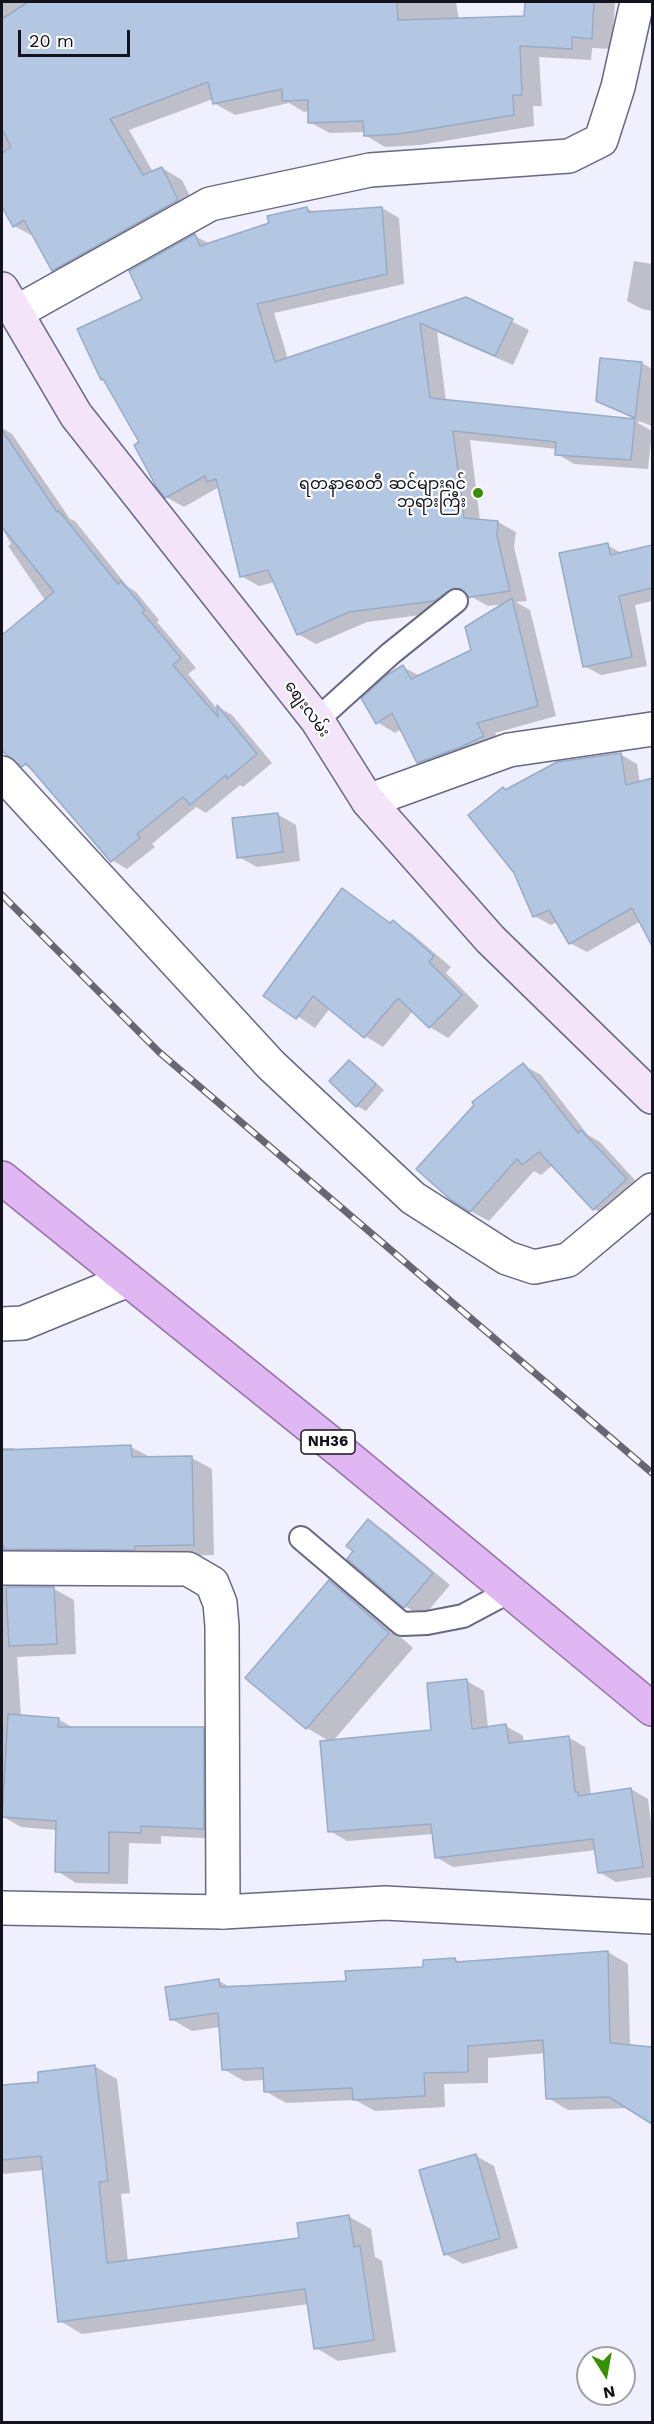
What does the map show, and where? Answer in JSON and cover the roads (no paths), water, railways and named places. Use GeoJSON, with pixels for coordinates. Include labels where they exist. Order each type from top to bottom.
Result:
{"type":"FeatureCollection","features":[{"type":"Feature","properties":{"kind":"highway","name":"NH36"},"geometry":{"type":"LineString","coordinates":[[2,1178],[652,1709]]}},
{"type":"Feature","properties":{"kind":"main road","name":"စျေးလမ်း"},"geometry":{"type":"LineString","coordinates":[[9,300],[76,415],[317,720],[368,801],[490,939],[652,1098]]}},
{"type":"Feature","properties":{"kind":"street"},"geometry":{"type":"LineString","coordinates":[[9,300],[210,204],[370,170],[569,156],[601,140],[618,87],[637,2]]}},
{"type":"Feature","properties":{"kind":"street"},"geometry":{"type":"LineString","coordinates":[[368,801],[508,750],[652,729]]}},
{"type":"Feature","properties":{"kind":"street"},"geometry":{"type":"LineString","coordinates":[[2,773],[271,1065],[413,1198],[497,1252],[507,1258],[534,1267],[568,1260],[652,1190]]}},
{"type":"Feature","properties":{"kind":"street"},"geometry":{"type":"LineString","coordinates":[[2,1324],[23,1323],[128,1280]]}},
{"type":"Feature","properties":{"kind":"street"},"geometry":{"type":"LineString","coordinates":[[2,1568],[188,1569],[212,1582],[220,1603],[222,1626],[223,1912]]}},
{"type":"Feature","properties":{"kind":"street"},"geometry":{"type":"LineString","coordinates":[[2,1908],[223,1912],[385,1903],[652,1917]]}},
{"type":"Feature","properties":{"kind":"lane"},"geometry":{"type":"LineString","coordinates":[[317,720],[390,654],[456,601]]}},
{"type":"Feature","properties":{"kind":"lane"},"geometry":{"type":"LineString","coordinates":[[301,1538],[402,1624],[427,1623],[463,1616],[510,1591]]}},
{"type":"Feature","properties":{"kind":"railway"},"geometry":{"type":"LineString","coordinates":[[2,895],[159,1052],[652,1473]]}},
{"type":"Feature","properties":{"kind":"place","name":"ရတနာစေတီ ဆင်များရှင် ဘုရားကြီး"},"geometry":{"type":"Point","coordinates":[478,493]}}]}
